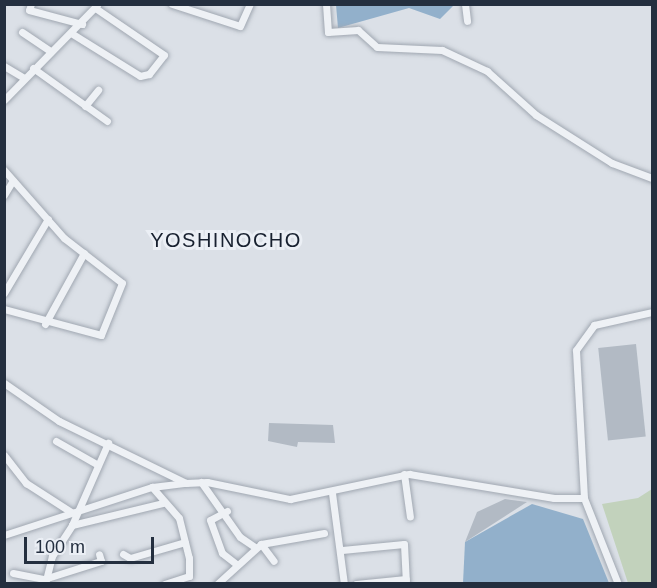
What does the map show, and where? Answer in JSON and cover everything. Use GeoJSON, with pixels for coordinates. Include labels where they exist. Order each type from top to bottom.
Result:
{"type":"FeatureCollection","features":[{"type":"Feature","properties":{"kind":"street"},"geometry":{"type":"LineString","coordinates":[[31,4],[29,9],[82,24]]}},
{"type":"Feature","properties":{"kind":"street"},"geometry":{"type":"LineString","coordinates":[[172,4],[240,26],[250,4]]}},
{"type":"Feature","properties":{"kind":"street"},"geometry":{"type":"LineString","coordinates":[[326,4],[328,32],[358,30],[377,47],[442,50],[487,71],[536,115],[612,163],[652,178]]}},
{"type":"Feature","properties":{"kind":"street"},"geometry":{"type":"LineString","coordinates":[[465,4],[467,21]]}},
{"type":"Feature","properties":{"kind":"street"},"geometry":{"type":"LineString","coordinates":[[4,100],[50,51],[71,33],[82,24],[96,6],[164,55],[149,74],[140,76],[71,33]]}},
{"type":"Feature","properties":{"kind":"street"},"geometry":{"type":"LineString","coordinates":[[22,32],[50,51]]}},
{"type":"Feature","properties":{"kind":"street"},"geometry":{"type":"LineString","coordinates":[[4,66],[24,78]]}},
{"type":"Feature","properties":{"kind":"street"},"geometry":{"type":"LineString","coordinates":[[33,68],[107,121]]}},
{"type":"Feature","properties":{"kind":"street"},"geometry":{"type":"LineString","coordinates":[[85,106],[98,90]]}},
{"type":"Feature","properties":{"kind":"street"},"geometry":{"type":"LineString","coordinates":[[4,170],[48,219],[84,253],[122,283],[106,333],[45,324],[4,309]]}},
{"type":"Feature","properties":{"kind":"street"},"geometry":{"type":"LineString","coordinates":[[4,195],[13,180]]}},
{"type":"Feature","properties":{"kind":"street"},"geometry":{"type":"LineString","coordinates":[[4,293],[48,219]]}},
{"type":"Feature","properties":{"kind":"street"},"geometry":{"type":"LineString","coordinates":[[45,324],[84,253]]}},
{"type":"Feature","properties":{"kind":"street"},"geometry":{"type":"LineString","coordinates":[[618,584],[584,498],[574,362],[579,340],[594,325],[652,312]]}},
{"type":"Feature","properties":{"kind":"street"},"geometry":{"type":"LineString","coordinates":[[4,383],[59,422],[108,443],[186,483]]}},
{"type":"Feature","properties":{"kind":"street"},"geometry":{"type":"LineString","coordinates":[[56,441],[98,465]]}},
{"type":"Feature","properties":{"kind":"street"},"geometry":{"type":"LineString","coordinates":[[72,525],[74,512],[108,443]]}},
{"type":"Feature","properties":{"kind":"street"},"geometry":{"type":"LineString","coordinates":[[6,459],[26,483],[74,512]]}},
{"type":"Feature","properties":{"kind":"street"},"geometry":{"type":"LineString","coordinates":[[4,535],[152,487],[201,482],[290,499],[332,493],[404,474],[554,498],[584,498]]}},
{"type":"Feature","properties":{"kind":"street"},"geometry":{"type":"LineString","coordinates":[[404,474],[410,518]]}},
{"type":"Feature","properties":{"kind":"street"},"geometry":{"type":"LineString","coordinates":[[201,482],[227,511],[240,537],[258,546],[274,561]]}},
{"type":"Feature","properties":{"kind":"street"},"geometry":{"type":"LineString","coordinates":[[152,487],[163,503],[179,518],[185,542],[189,576],[164,584]]}},
{"type":"Feature","properties":{"kind":"street"},"geometry":{"type":"LineString","coordinates":[[332,493],[342,550],[344,584]]}},
{"type":"Feature","properties":{"kind":"street"},"geometry":{"type":"LineString","coordinates":[[44,581],[63,533],[72,525],[163,503]]}},
{"type":"Feature","properties":{"kind":"street"},"geometry":{"type":"LineString","coordinates":[[227,511],[210,520],[222,553],[236,564]]}},
{"type":"Feature","properties":{"kind":"street"},"geometry":{"type":"LineString","coordinates":[[217,584],[258,546],[324,533]]}},
{"type":"Feature","properties":{"kind":"street"},"geometry":{"type":"LineString","coordinates":[[123,554],[130,558],[185,542]]}},
{"type":"Feature","properties":{"kind":"street"},"geometry":{"type":"LineString","coordinates":[[342,550],[404,544],[406,581],[356,584]]}},
{"type":"Feature","properties":{"kind":"street"},"geometry":{"type":"LineString","coordinates":[[12,573],[44,581],[101,561],[99,554]]}},
{"type":"Feature","properties":{"kind":"green space"},"geometry":{"type":"Polygon","coordinates":[[[652,489],[652,583],[628,583],[602,504],[638,498],[652,489]]]}},
{"type":"Feature","properties":{"kind":"water"},"geometry":{"type":"Polygon","coordinates":[[[453,4],[453,6],[440,19],[409,8],[338,28],[336,5],[453,4]]]}},
{"type":"Feature","properties":{"kind":"water"},"geometry":{"type":"Polygon","coordinates":[[[532,504],[583,519],[609,583],[463,583],[465,542],[532,504]]]}},
{"type":"Feature","properties":{"kind":"building"},"geometry":{"type":"Polygon","coordinates":[[[636,344],[646,436],[608,440],[598,348],[636,344]]]}},
{"type":"Feature","properties":{"kind":"building"},"geometry":{"type":"Polygon","coordinates":[[[269,423],[333,425],[335,443],[298,442],[297,447],[268,441],[269,423]]]}},
{"type":"Feature","properties":{"kind":"building"},"geometry":{"type":"Polygon","coordinates":[[[505,499],[527,502],[465,542],[477,512],[505,499]]]}},
{"type":"Feature","properties":{"kind":"district","name":"YOSHINOCHO"},"geometry":{"type":"Point","coordinates":[226,240]}}]}
